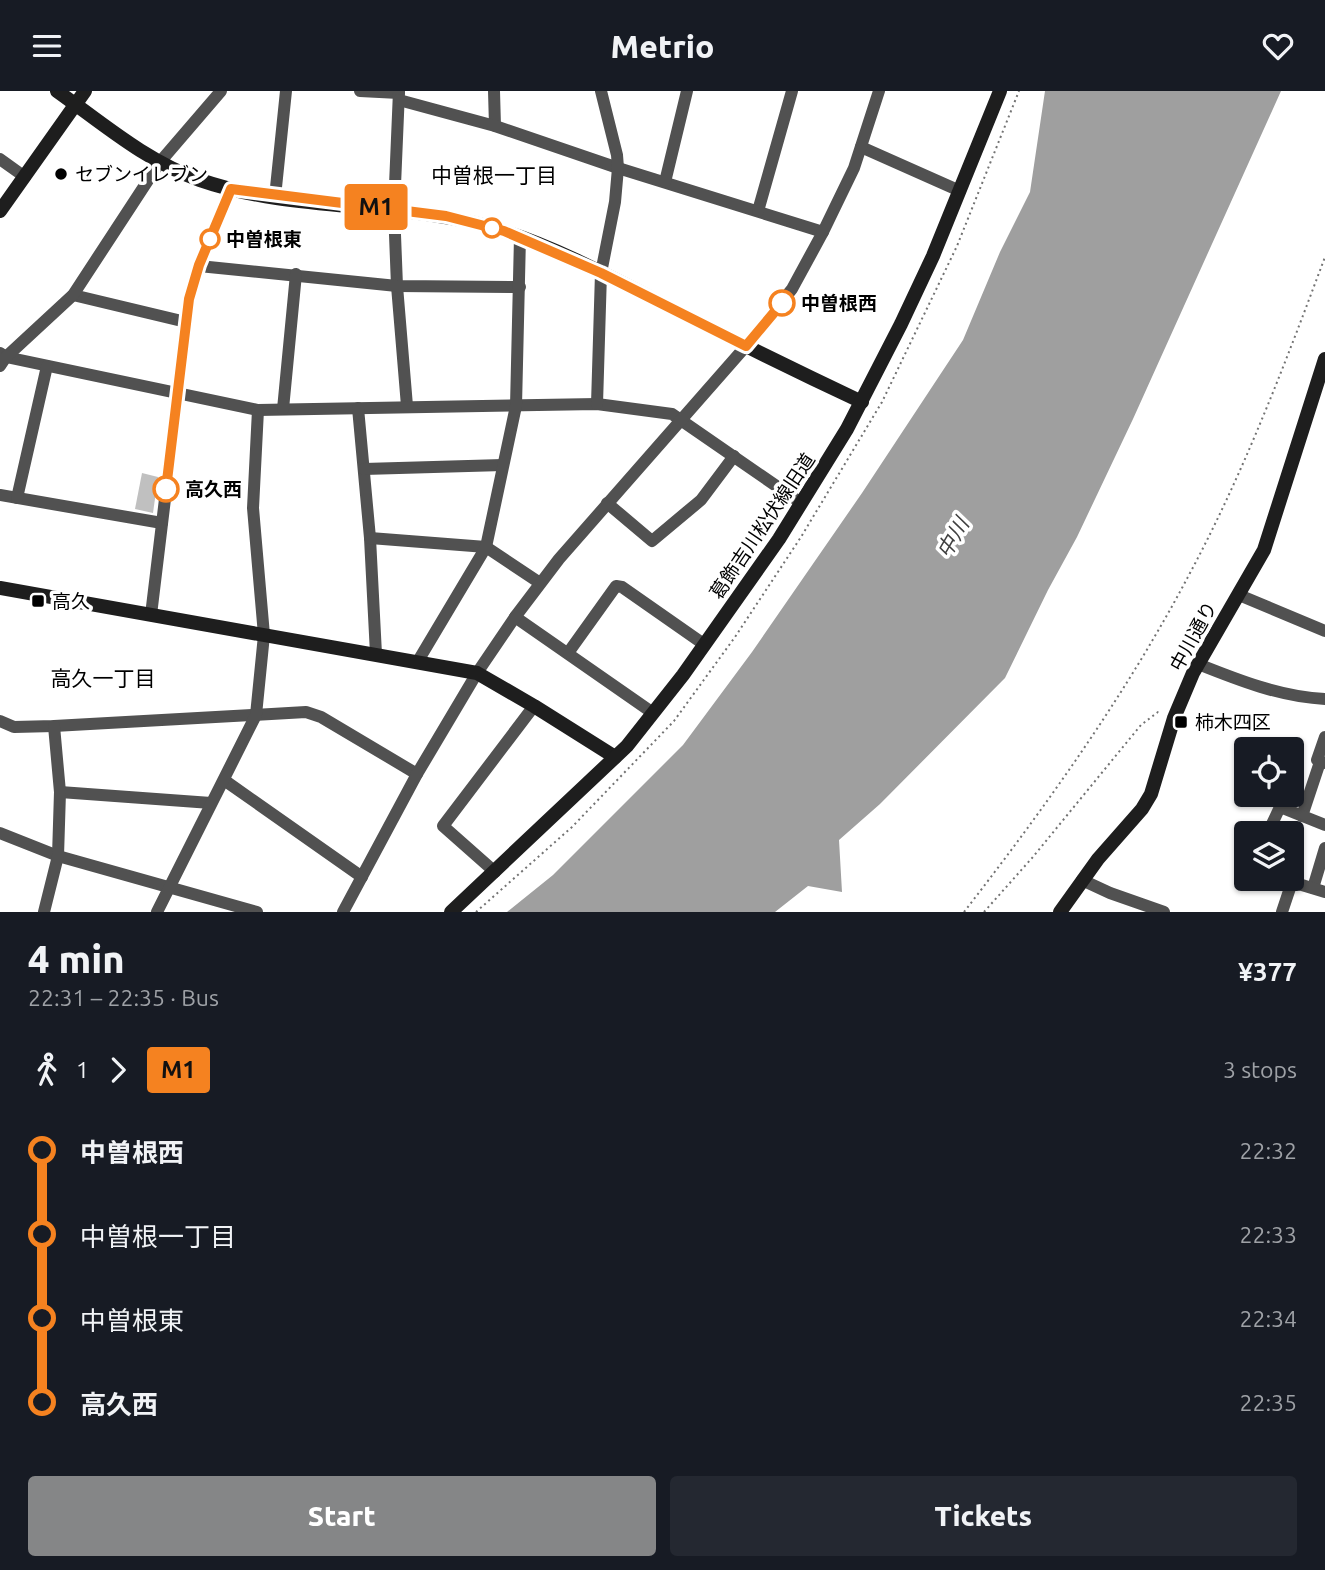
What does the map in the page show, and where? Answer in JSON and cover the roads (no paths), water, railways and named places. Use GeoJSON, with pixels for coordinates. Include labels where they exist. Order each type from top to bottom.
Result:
{"type":"FeatureCollection","features":[{"type":"Feature","properties":{"kind":"street"},"geometry":{"type":"LineString","coordinates":[[57,91],[160,162],[200,180],[275,197],[394,209],[467,221],[520,237],[601,273],[862,403]]}},
{"type":"Feature","properties":{"kind":"street"},"geometry":{"type":"LineString","coordinates":[[0,211],[85,91]]}},
{"type":"Feature","properties":{"kind":"street"},"geometry":{"type":"LineString","coordinates":[[2,359],[73,295],[160,162],[221,91]]}},
{"type":"Feature","properties":{"kind":"street"},"geometry":{"type":"LineString","coordinates":[[275,197],[286,91]]}},
{"type":"Feature","properties":{"kind":"street"},"geometry":{"type":"LineString","coordinates":[[360,91],[399,95],[618,168],[824,232]]}},
{"type":"Feature","properties":{"kind":"street"},"geometry":{"type":"LineString","coordinates":[[494,91],[495,126]]}},
{"type":"Feature","properties":{"kind":"street"},"geometry":{"type":"LineString","coordinates":[[597,404],[601,273],[615,202],[618,168],[601,91]]}},
{"type":"Feature","properties":{"kind":"street"},"geometry":{"type":"LineString","coordinates":[[665,182],[687,91]]}},
{"type":"Feature","properties":{"kind":"street"},"geometry":{"type":"LineString","coordinates":[[758,211],[792,91]]}},
{"type":"Feature","properties":{"kind":"street"},"geometry":{"type":"LineString","coordinates":[[343,912],[417,774],[477,673],[540,583],[746,346],[792,289],[824,232],[854,168],[879,91]]}},
{"type":"Feature","properties":{"kind":"street","name":"葛飾吉川松伏線旧道"},"geometry":{"type":"LineString","coordinates":[[452,912],[627,746],[705,645],[801,503],[862,403],[923,279],[1000,91]]}},
{"type":"Feature","properties":{"kind":"street"},"geometry":{"type":"LineString","coordinates":[[399,95],[394,209],[407,406]]}},
{"type":"Feature","properties":{"kind":"street"},"geometry":{"type":"LineString","coordinates":[[861,147],[960,191]]}},
{"type":"Feature","properties":{"kind":"street"},"geometry":{"type":"LineString","coordinates":[[0,159],[25,177]]}},
{"type":"Feature","properties":{"kind":"street"},"geometry":{"type":"LineString","coordinates":[[151,615],[189,299],[199,265],[231,189]]}},
{"type":"Feature","properties":{"kind":"street"},"geometry":{"type":"LineString","coordinates":[[418,661],[486,547],[516,405],[520,237]]}},
{"type":"Feature","properties":{"kind":"street"},"geometry":{"type":"LineString","coordinates":[[199,265],[397,286],[520,287]]}},
{"type":"Feature","properties":{"kind":"street"},"geometry":{"type":"LineString","coordinates":[[283,409],[296,274]]}},
{"type":"Feature","properties":{"kind":"street"},"geometry":{"type":"LineString","coordinates":[[73,295],[186,322]]}},
{"type":"Feature","properties":{"kind":"street"},"geometry":{"type":"LineString","coordinates":[[2,359],[258,410],[597,404],[672,414],[801,503]]}},
{"type":"Feature","properties":{"kind":"street","name":"中川通り"},"geometry":{"type":"LineString","coordinates":[[1060,912],[1082,880],[1137,816],[1151,794],[1177,712],[1198,664],[1268,541],[1325,359]]}},
{"type":"Feature","properties":{"kind":"street"},"geometry":{"type":"LineString","coordinates":[[18,498],[47,366]]}},
{"type":"Feature","properties":{"kind":"street"},"geometry":{"type":"LineString","coordinates":[[358,408],[370,538],[376,654]]}},
{"type":"Feature","properties":{"kind":"street"},"geometry":{"type":"LineString","coordinates":[[157,912],[256,715],[264,635],[253,507],[258,410]]}},
{"type":"Feature","properties":{"kind":"street"},"geometry":{"type":"LineString","coordinates":[[607,503],[653,541],[701,499],[734,456]]}},
{"type":"Feature","properties":{"kind":"street"},"geometry":{"type":"LineString","coordinates":[[364,469],[503,465]]}},
{"type":"Feature","properties":{"kind":"street"},"geometry":{"type":"LineString","coordinates":[[0,495],[162,523]]}},
{"type":"Feature","properties":{"kind":"street"},"geometry":{"type":"LineString","coordinates":[[370,538],[486,547],[540,583]]}},
{"type":"Feature","properties":{"kind":"street"},"geometry":{"type":"LineString","coordinates":[[568,653],[616,586],[622,587],[705,645]]}},
{"type":"Feature","properties":{"kind":"street"},"geometry":{"type":"LineString","coordinates":[[0,588],[477,673],[615,757]]}},
{"type":"Feature","properties":{"kind":"street"},"geometry":{"type":"LineString","coordinates":[[1239,594],[1325,631]]}},
{"type":"Feature","properties":{"kind":"street"},"geometry":{"type":"LineString","coordinates":[[516,617],[653,713]]}},
{"type":"Feature","properties":{"kind":"street"},"geometry":{"type":"LineString","coordinates":[[1198,664],[1266,688],[1306,698],[1325,699]]}},
{"type":"Feature","properties":{"kind":"street"},"geometry":{"type":"LineString","coordinates":[[495,871],[443,826],[534,706]]}},
{"type":"Feature","properties":{"kind":"street"},"geometry":{"type":"LineString","coordinates":[[0,721],[14,727],[54,726],[306,712],[321,717],[417,774]]}},
{"type":"Feature","properties":{"kind":"street"},"geometry":{"type":"LineString","coordinates":[[44,912],[58,856],[60,792],[54,726]]}},
{"type":"Feature","properties":{"kind":"street"},"geometry":{"type":"LineString","coordinates":[[1302,816],[1323,762],[1317,760],[1325,737]]}},
{"type":"Feature","properties":{"kind":"street"},"geometry":{"type":"LineString","coordinates":[[224,780],[362,877]]}},
{"type":"Feature","properties":{"kind":"street"},"geometry":{"type":"LineString","coordinates":[[60,792],[211,803]]}},
{"type":"Feature","properties":{"kind":"street"},"geometry":{"type":"LineString","coordinates":[[1273,821],[1280,807],[1325,825]]}},
{"type":"Feature","properties":{"kind":"street"},"geometry":{"type":"LineString","coordinates":[[0,833],[58,856],[257,912]]}},
{"type":"Feature","properties":{"kind":"street"},"geometry":{"type":"LineString","coordinates":[[1282,912],[1292,882],[1319,890],[1325,848]]}},
{"type":"Feature","properties":{"kind":"street"},"geometry":{"type":"LineString","coordinates":[[1082,880],[1164,912]]}},
{"type":"Feature","properties":{"kind":"water","name":"中川"},"geometry":{"type":"Polygon","coordinates":[[[1045,91],[1281,91],[1133,419],[1005,678],[880,804],[839,840],[842,892],[808,886],[775,912],[507,912],[553,875],[683,745],[752,652],[862,493],[963,340],[1000,252],[1030,192],[1045,91]]]}},
{"type":"Feature","properties":{"kind":"place","name":"セブンイレブン"},"geometry":{"type":"Point","coordinates":[61,174]}},
{"type":"Feature","properties":{"kind":"place","name":"中曽根東"},"geometry":{"type":"Point","coordinates":[210,239]}},
{"type":"Feature","properties":{"kind":"place","name":"中曽根西"},"geometry":{"type":"Point","coordinates":[782,303]}},
{"type":"Feature","properties":{"kind":"place","name":"高久西"},"geometry":{"type":"Point","coordinates":[166,489]}},
{"type":"Feature","properties":{"kind":"place","name":"高久"},"geometry":{"type":"Point","coordinates":[38,601]}},
{"type":"Feature","properties":{"kind":"place","name":"柿木四区"},"geometry":{"type":"Point","coordinates":[1181,722]}},
{"type":"Feature","properties":{"kind":"district","name":"中曽根一丁目"},"geometry":{"type":"Point","coordinates":[494,176]}},
{"type":"Feature","properties":{"kind":"district","name":"高久一丁目"},"geometry":{"type":"Point","coordinates":[103,679]}}]}
